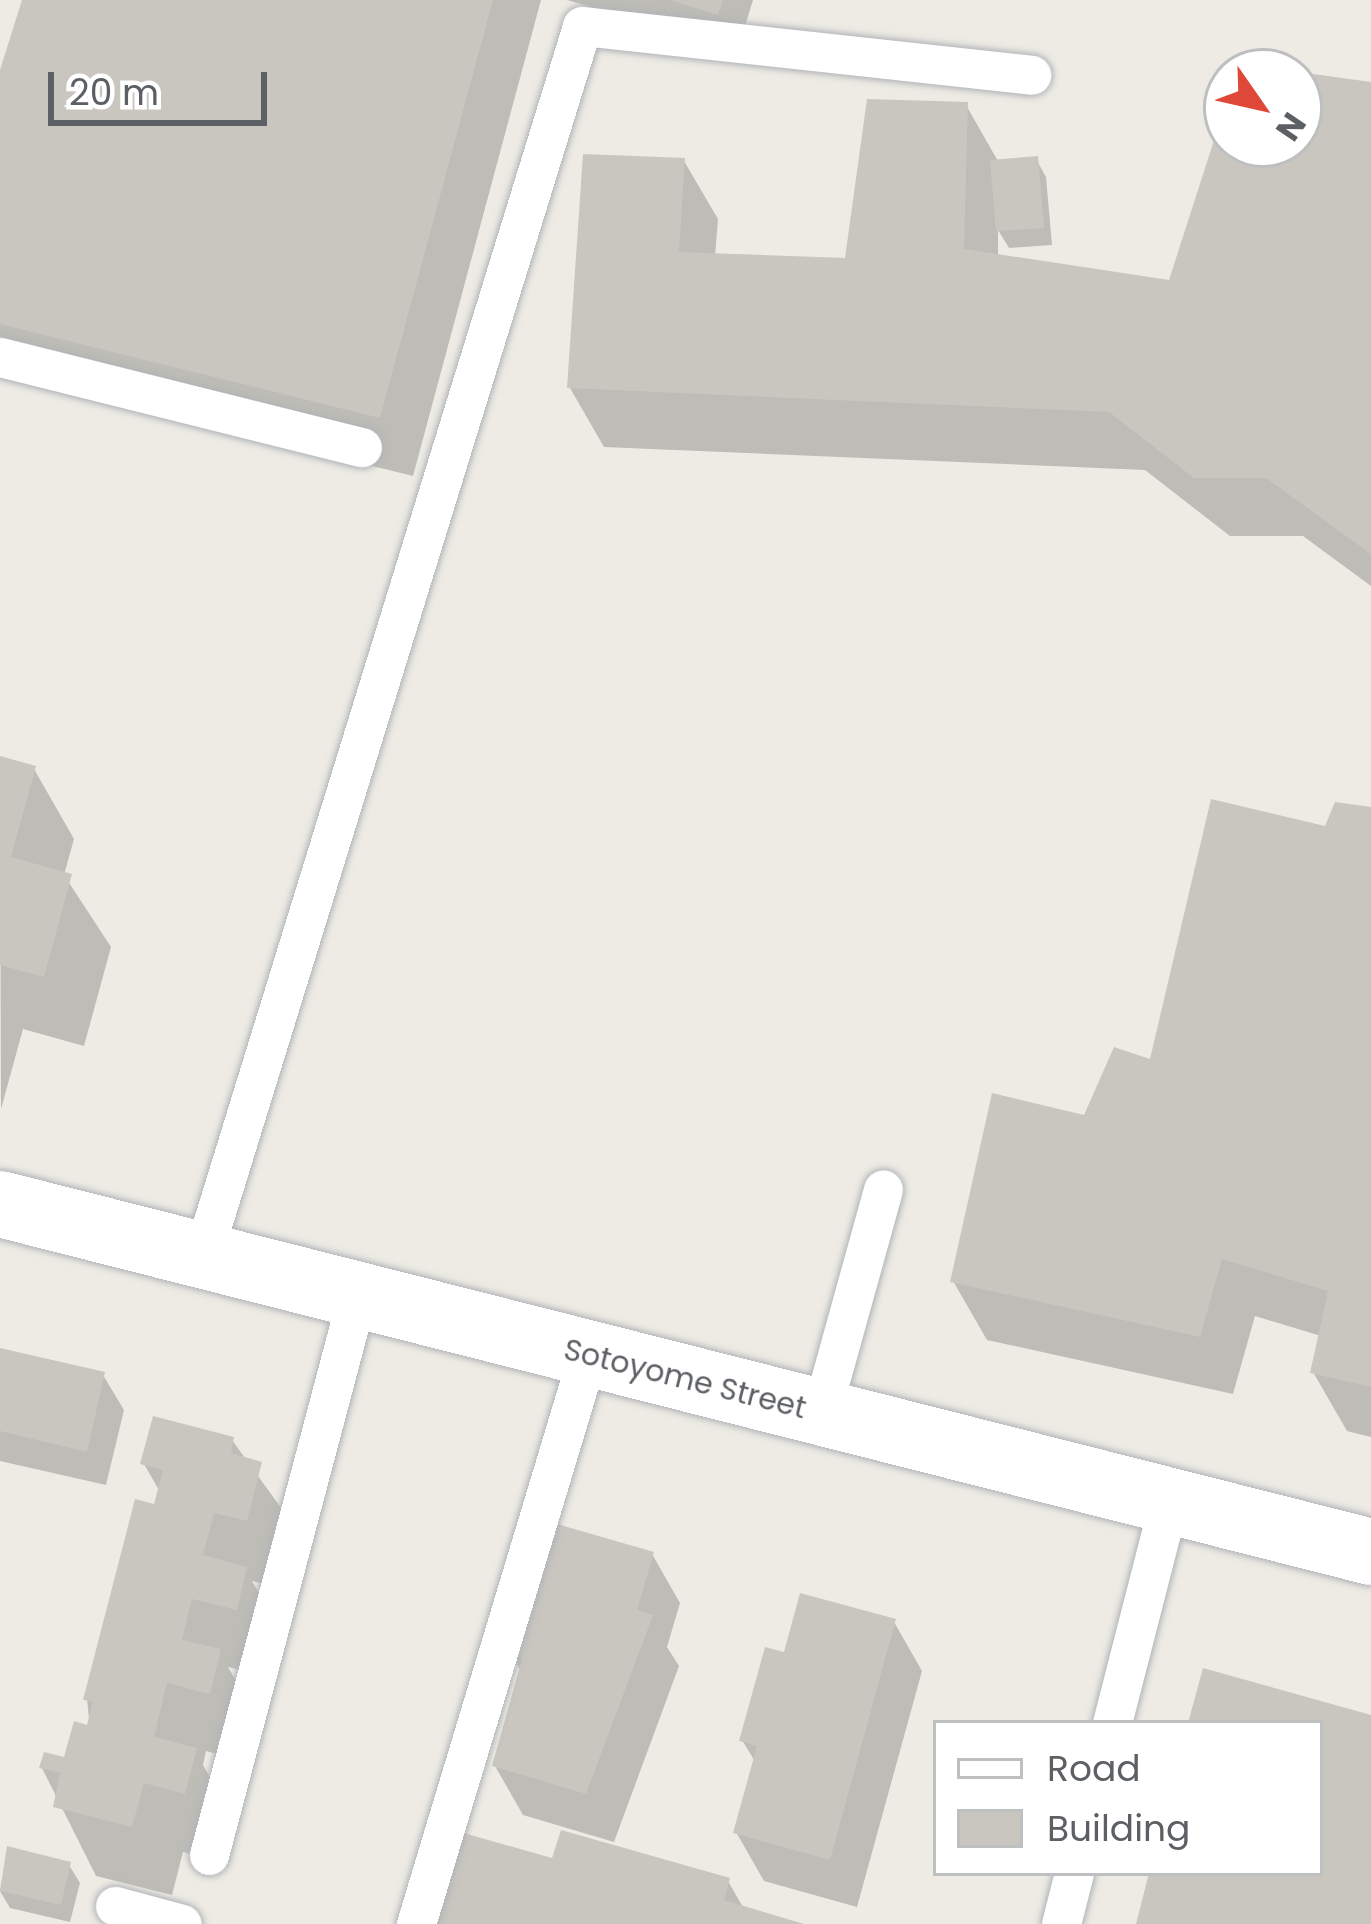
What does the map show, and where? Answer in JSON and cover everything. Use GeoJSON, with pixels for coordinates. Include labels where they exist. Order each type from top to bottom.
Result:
{"type":"FeatureCollection","features":[{"type":"Feature","properties":{"kind":"street","name":"Sotoyome Street"},"geometry":{"type":"LineString","coordinates":[[0,1204],[1371,1552]]}},
{"type":"Feature","properties":{"kind":"lane"},"geometry":{"type":"LineString","coordinates":[[202,1257],[582,26],[1031,76]]}},
{"type":"Feature","properties":{"kind":"lane"},"geometry":{"type":"LineString","coordinates":[[0,357],[362,447]]}},
{"type":"Feature","properties":{"kind":"lane"},"geometry":{"type":"LineString","coordinates":[[821,1413],[883,1189]]}},
{"type":"Feature","properties":{"kind":"lane"},"geometry":{"type":"LineString","coordinates":[[209,1855],[357,1296]]}},
{"type":"Feature","properties":{"kind":"lane"},"geometry":{"type":"LineString","coordinates":[[416,1924],[588,1354]]}},
{"type":"Feature","properties":{"kind":"lane"},"geometry":{"type":"LineString","coordinates":[[1113,1720],[1169,1501]]}},
{"type":"Feature","properties":{"kind":"lane"},"geometry":{"type":"LineString","coordinates":[[1061,1924],[1073,1876]]}},
{"type":"Feature","properties":{"kind":"lane"},"geometry":{"type":"LineString","coordinates":[[116,1906],[182,1924]]}},
{"type":"Feature","properties":{"kind":"building"},"geometry":{"type":"Polygon","coordinates":[[[22,0],[493,0],[380,418],[0,324],[0,70],[22,0]]]}},
{"type":"Feature","properties":{"kind":"building"},"geometry":{"type":"Polygon","coordinates":[[[670,0],[723,0],[718,15],[670,0]]]}},
{"type":"Feature","properties":{"kind":"building"},"geometry":{"type":"Polygon","coordinates":[[[1323,75],[1371,82],[1371,554],[1266,478],[1194,478],[1109,412],[567,388],[583,154],[685,158],[679,252],[845,258],[867,99],[968,102],[964,249],[1169,280],[1205,168],[1323,168],[1323,75]]]}},
{"type":"Feature","properties":{"kind":"building"},"geometry":{"type":"Polygon","coordinates":[[[1038,156],[1044,228],[996,231],[990,160],[1038,156]]]}},
{"type":"Feature","properties":{"kind":"building"},"geometry":{"type":"Polygon","coordinates":[[[0,756],[36,766],[11,857],[72,874],[44,977],[0,965],[0,756]]]}},
{"type":"Feature","properties":{"kind":"building"},"geometry":{"type":"Polygon","coordinates":[[[1211,799],[1325,826],[1335,802],[1371,807],[1371,1387],[1310,1373],[1328,1291],[1222,1259],[1200,1337],[950,1282],[992,1093],[1084,1115],[1114,1047],[1150,1059],[1211,799]]]}},
{"type":"Feature","properties":{"kind":"building"},"geometry":{"type":"Polygon","coordinates":[[[0,1348],[105,1372],[87,1452],[0,1431],[0,1348]]]}},
{"type":"Feature","properties":{"kind":"building"},"geometry":{"type":"Polygon","coordinates":[[[153,1416],[234,1437],[231,1453],[262,1462],[247,1521],[214,1513],[203,1555],[247,1567],[237,1610],[192,1599],[182,1640],[221,1649],[210,1694],[167,1683],[154,1737],[197,1748],[185,1794],[144,1783],[132,1827],[53,1807],[60,1773],[39,1768],[44,1752],[64,1757],[74,1721],[87,1725],[93,1701],[83,1700],[135,1499],[154,1504],[163,1470],[140,1464],[153,1416]]]}},
{"type":"Feature","properties":{"kind":"building"},"geometry":{"type":"Polygon","coordinates":[[[557,1524],[654,1552],[637,1610],[653,1615],[586,1794],[492,1766],[522,1659],[508,1656],[557,1524]]]}},
{"type":"Feature","properties":{"kind":"building"},"geometry":{"type":"Polygon","coordinates":[[[800,1593],[896,1619],[830,1860],[733,1833],[757,1746],[739,1741],[765,1647],[784,1652],[800,1593]]]}},
{"type":"Feature","properties":{"kind":"building"},"geometry":{"type":"Polygon","coordinates":[[[1203,1668],[1371,1715],[1371,1924],[1136,1924],[1148,1876],[1323,1876],[1323,1720],[1189,1720],[1203,1668]]]}},
{"type":"Feature","properties":{"kind":"building"},"geometry":{"type":"Polygon","coordinates":[[[561,1830],[730,1878],[724,1900],[804,1924],[435,1924],[460,1832],[552,1858],[561,1830]]]}},
{"type":"Feature","properties":{"kind":"building"},"geometry":{"type":"Polygon","coordinates":[[[7,1846],[71,1862],[61,1905],[0,1891],[7,1846]]]}}]}
